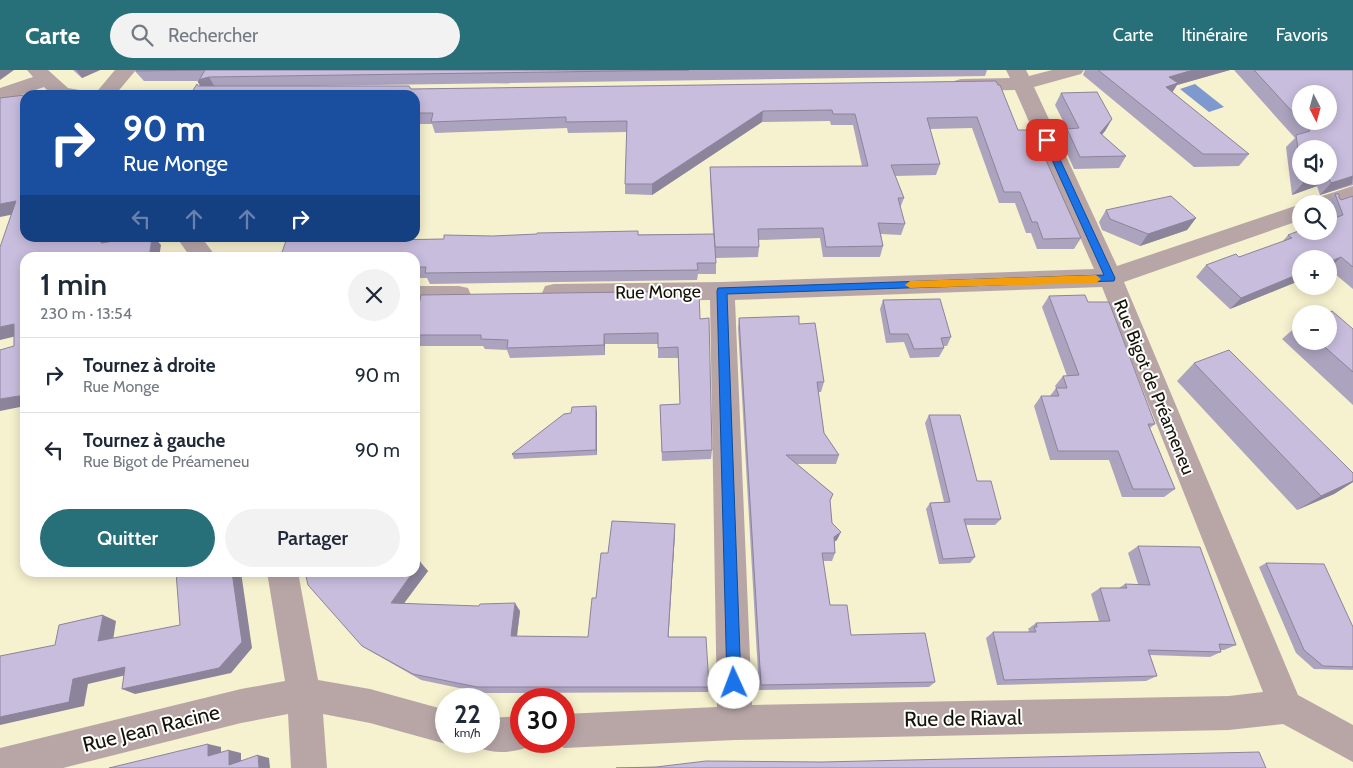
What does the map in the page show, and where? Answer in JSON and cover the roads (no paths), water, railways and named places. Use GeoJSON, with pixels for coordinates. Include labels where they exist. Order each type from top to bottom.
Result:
{"type":"FeatureCollection","features":[{"type":"Feature","properties":{"kind":"street"},"geometry":{"type":"LineString","coordinates":[[108,90],[126,70]]}},
{"type":"Feature","properties":{"kind":"street"},"geometry":{"type":"LineString","coordinates":[[942,85],[1074,70]]}},
{"type":"Feature","properties":{"kind":"street"},"geometry":{"type":"LineString","coordinates":[[0,94],[11,92],[41,75],[58,90]]}},
{"type":"Feature","properties":{"kind":"street","name":"Rue Bigot de Préameneu"},"geometry":{"type":"LineString","coordinates":[[1019,77],[1110,278],[1286,707]]}},
{"type":"Feature","properties":{"kind":"street"},"geometry":{"type":"LineString","coordinates":[[1337,200],[1353,194]]}},
{"type":"Feature","properties":{"kind":"street","name":"Rue Monge"},"geometry":{"type":"LineString","coordinates":[[531,294],[722,291],[1110,278],[1292,215]]}},
{"type":"Feature","properties":{"kind":"street"},"geometry":{"type":"LineString","coordinates":[[192,242],[200,252]]}},
{"type":"Feature","properties":{"kind":"street"},"geometry":{"type":"LineString","coordinates":[[722,291],[735,723]]}},
{"type":"Feature","properties":{"kind":"street"},"geometry":{"type":"LineString","coordinates":[[420,295],[483,294]]}},
{"type":"Feature","properties":{"kind":"street"},"geometry":{"type":"LineString","coordinates":[[283,577],[304,694],[309,768]]}},
{"type":"Feature","properties":{"kind":"street"},"geometry":{"type":"LineString","coordinates":[[304,694],[370,706],[435,724]]}},
{"type":"Feature","properties":{"kind":"street","name":"Rue Jean Racine"},"geometry":{"type":"LineString","coordinates":[[0,766],[241,706],[304,694]]}},
{"type":"Feature","properties":{"kind":"street"},"geometry":{"type":"LineString","coordinates":[[1286,707],[1353,744]]}},
{"type":"Feature","properties":{"kind":"street","name":"Rue de Riaval"},"geometry":{"type":"LineString","coordinates":[[575,730],[735,723],[1229,713],[1286,707]]}},
{"type":"Feature","properties":{"kind":"water"},"geometry":{"type":"Polygon","coordinates":[[[1195,84],[1224,107],[1209,112],[1180,89],[1195,84]]]}}]}
